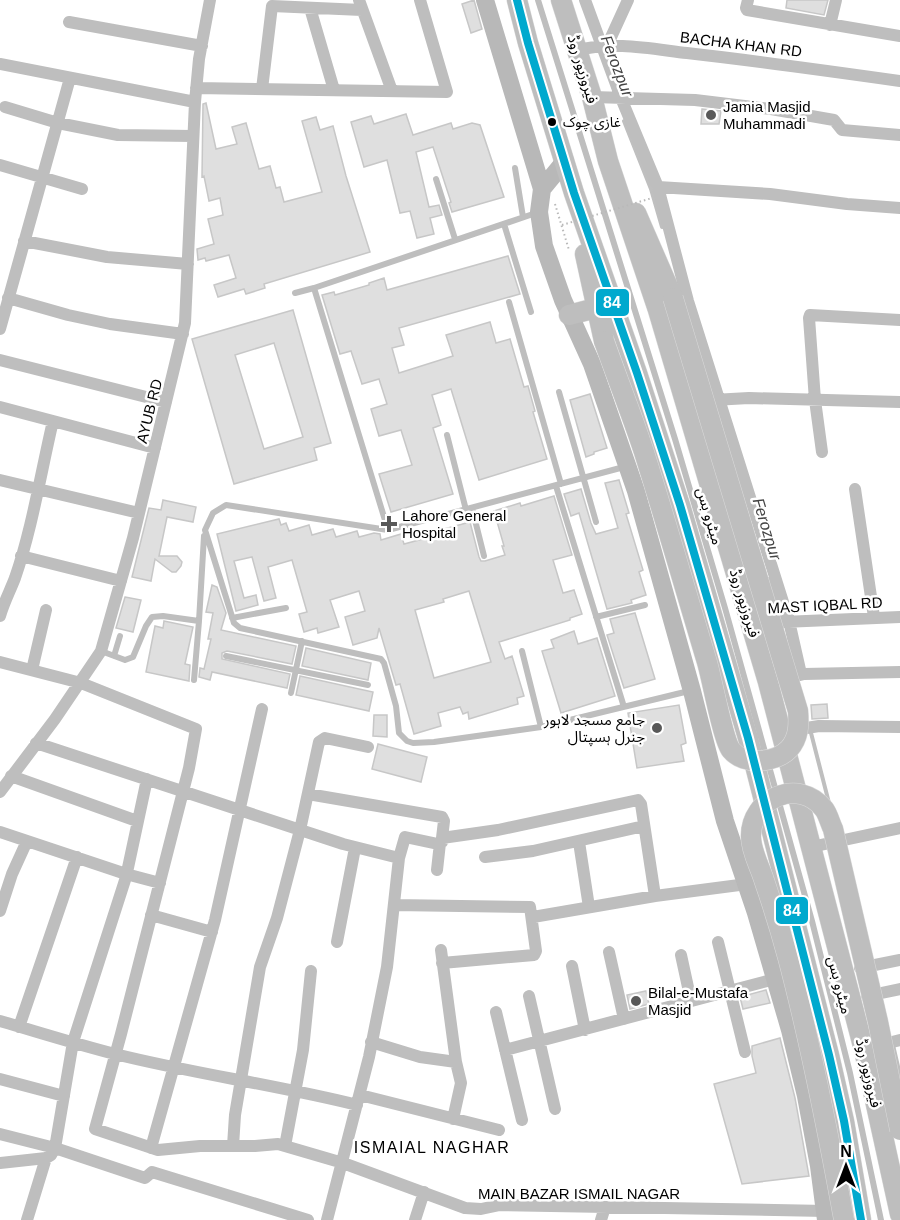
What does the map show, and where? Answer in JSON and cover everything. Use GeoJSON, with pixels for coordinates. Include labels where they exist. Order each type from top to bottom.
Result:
{"type":"FeatureCollection","features":[{"type":"Feature","properties":{"kind":"main road"},"geometry":{"type":"LineString","coordinates":[[517,0],[528,44],[574,193],[638,373],[680,504],[748,738],[829,1055],[844,1121],[861,1220]]}},
{"type":"Feature","properties":{"kind":"main road","name":"فیروزپور روڈ"},"geometry":{"type":"LineString","coordinates":[[567,1],[608,161],[658,310],[768,682],[864,1050],[900,1214]]}},
{"type":"Feature","properties":{"kind":"main road"},"geometry":{"type":"LineString","coordinates":[[574,193],[604,341],[644,450],[709,669],[730,750],[742,758],[758,761],[773,759],[787,751],[796,740],[799,724],[798,711],[673,298],[648,236],[608,161]]}},
{"type":"Feature","properties":{"kind":"main road"},"geometry":{"type":"LineString","coordinates":[[570,315],[596,308]]}},
{"type":"Feature","properties":{"kind":"main road"},"geometry":{"type":"LineString","coordinates":[[832,1217],[823,1104],[798,994],[778,920],[750,839],[752,822],[758,809],[766,801],[781,794],[800,794],[815,800],[825,810],[833,829],[878,1022],[900,1130]]}},
{"type":"Feature","properties":{"kind":"street","name":"AYUB RD"},"geometry":{"type":"LineString","coordinates":[[1,789],[81,683],[101,651],[140,513],[185,323],[196,88],[210,0]]}},
{"type":"Feature","properties":{"kind":"street"},"geometry":{"type":"LineString","coordinates":[[196,88],[447,92],[420,0]]}},
{"type":"Feature","properties":{"kind":"street"},"geometry":{"type":"LineString","coordinates":[[485,0],[540,205],[544,246],[570,315],[592,364],[627,466],[692,691],[725,821],[747,884],[790,1030],[832,1217]]}},
{"type":"Feature","properties":{"kind":"street"},"geometry":{"type":"LineString","coordinates":[[585,0],[604,46],[655,193],[789,621],[801,674]]}},
{"type":"Feature","properties":{"kind":"street"},"geometry":{"type":"LineString","coordinates":[[604,46],[628,0]]}},
{"type":"Feature","properties":{"kind":"street"},"geometry":{"type":"LineString","coordinates":[[748,0],[747,10],[900,36]]}},
{"type":"Feature","properties":{"kind":"street"},"geometry":{"type":"LineString","coordinates":[[830,25],[836,0]]}},
{"type":"Feature","properties":{"kind":"street"},"geometry":{"type":"LineString","coordinates":[[305,5],[334,90]]}},
{"type":"Feature","properties":{"kind":"street"},"geometry":{"type":"LineString","coordinates":[[262,89],[272,6],[361,5],[392,91]]}},
{"type":"Feature","properties":{"kind":"street"},"geometry":{"type":"LineString","coordinates":[[69,22],[202,46]]}},
{"type":"Feature","properties":{"kind":"street","name":"BACHA KHAN RD"},"geometry":{"type":"LineString","coordinates":[[578,50],[604,46],[786,64],[900,81]]}},
{"type":"Feature","properties":{"kind":"street"},"geometry":{"type":"LineString","coordinates":[[0,64],[195,102]]}},
{"type":"Feature","properties":{"kind":"street"},"geometry":{"type":"LineString","coordinates":[[0,329],[70,78]]}},
{"type":"Feature","properties":{"kind":"street"},"geometry":{"type":"LineString","coordinates":[[592,97],[695,100],[771,109],[834,120],[843,130],[900,135]]}},
{"type":"Feature","properties":{"kind":"street"},"geometry":{"type":"LineString","coordinates":[[6,107],[58,123],[118,135],[193,136]]}},
{"type":"Feature","properties":{"kind":"street"},"geometry":{"type":"LineString","coordinates":[[540,205],[565,161]]}},
{"type":"Feature","properties":{"kind":"street"},"geometry":{"type":"LineString","coordinates":[[0,165],[82,189]]}},
{"type":"Feature","properties":{"kind":"street"},"geometry":{"type":"LineString","coordinates":[[655,193],[770,194],[900,208]]}},
{"type":"Feature","properties":{"kind":"street"},"geometry":{"type":"LineString","coordinates":[[24,242],[107,257],[188,264]]}},
{"type":"Feature","properties":{"kind":"street"},"geometry":{"type":"LineString","coordinates":[[8,298],[99,322],[183,334]]}},
{"type":"Feature","properties":{"kind":"street"},"geometry":{"type":"LineString","coordinates":[[822,452],[815,400],[810,315],[900,320]]}},
{"type":"Feature","properties":{"kind":"street"},"geometry":{"type":"LineString","coordinates":[[0,360],[166,402]]}},
{"type":"Feature","properties":{"kind":"street"},"geometry":{"type":"LineString","coordinates":[[686,406],[718,399],[749,398],[900,402]]}},
{"type":"Feature","properties":{"kind":"street"},"geometry":{"type":"LineString","coordinates":[[0,407],[155,447]]}},
{"type":"Feature","properties":{"kind":"street"},"geometry":{"type":"LineString","coordinates":[[0,616],[21,556],[52,421]]}},
{"type":"Feature","properties":{"kind":"street"},"geometry":{"type":"LineString","coordinates":[[0,480],[140,513]]}},
{"type":"Feature","properties":{"kind":"street"},"geometry":{"type":"LineString","coordinates":[[855,489],[874,617]]}},
{"type":"Feature","properties":{"kind":"street"},"geometry":{"type":"LineString","coordinates":[[21,556],[121,580]]}},
{"type":"Feature","properties":{"kind":"street"},"geometry":{"type":"LineString","coordinates":[[32,670],[46,610]]}},
{"type":"Feature","properties":{"kind":"street","name":"MAST IQBAL RD"},"geometry":{"type":"LineString","coordinates":[[752,624],[900,617]]}},
{"type":"Feature","properties":{"kind":"street"},"geometry":{"type":"LineString","coordinates":[[0,662],[81,683],[194,727],[196,731],[183,792],[116,1054]]}},
{"type":"Feature","properties":{"kind":"street"},"geometry":{"type":"LineString","coordinates":[[768,682],[801,674],[900,672]]}},
{"type":"Feature","properties":{"kind":"street"},"geometry":{"type":"LineString","coordinates":[[151,1148],[212,932],[241,811],[262,709]]}},
{"type":"Feature","properties":{"kind":"street"},"geometry":{"type":"LineString","coordinates":[[781,732],[819,726],[900,727]]}},
{"type":"Feature","properties":{"kind":"street"},"geometry":{"type":"LineString","coordinates":[[233,1146],[235,1115],[260,968],[277,918],[321,739],[368,747]]}},
{"type":"Feature","properties":{"kind":"street"},"geometry":{"type":"LineString","coordinates":[[36,743],[356,848],[399,858]]}},
{"type":"Feature","properties":{"kind":"street"},"geometry":{"type":"LineString","coordinates":[[11,776],[137,821]]}},
{"type":"Feature","properties":{"kind":"street"},"geometry":{"type":"LineString","coordinates":[[0,1163],[45,1158],[51,1155],[55,1148],[73,1042],[126,874],[147,779]]}},
{"type":"Feature","properties":{"kind":"street"},"geometry":{"type":"LineString","coordinates":[[308,794],[442,817],[444,820],[437,870]]}},
{"type":"Feature","properties":{"kind":"street"},"geometry":{"type":"LineString","coordinates":[[327,1220],[359,1100],[387,968],[399,858],[405,837],[441,841],[635,800],[641,804],[655,896]]}},
{"type":"Feature","properties":{"kind":"street"},"geometry":{"type":"LineString","coordinates":[[484,857],[533,851],[644,826]]}},
{"type":"Feature","properties":{"kind":"street"},"geometry":{"type":"LineString","coordinates":[[811,847],[900,828]]}},
{"type":"Feature","properties":{"kind":"street"},"geometry":{"type":"LineString","coordinates":[[0,832],[160,883]]}},
{"type":"Feature","properties":{"kind":"street"},"geometry":{"type":"LineString","coordinates":[[0,911],[12,874],[27,841]]}},
{"type":"Feature","properties":{"kind":"street"},"geometry":{"type":"LineString","coordinates":[[579,842],[589,907]]}},
{"type":"Feature","properties":{"kind":"street"},"geometry":{"type":"LineString","coordinates":[[337,942],[356,848]]}},
{"type":"Feature","properties":{"kind":"street"},"geometry":{"type":"LineString","coordinates":[[19,1027],[76,858]]}},
{"type":"Feature","properties":{"kind":"street"},"geometry":{"type":"LineString","coordinates":[[533,916],[747,884]]}},
{"type":"Feature","properties":{"kind":"street"},"geometry":{"type":"LineString","coordinates":[[394,905],[528,906],[531,908],[536,951],[534,955],[441,957],[461,1083],[453,1119]]}},
{"type":"Feature","properties":{"kind":"street"},"geometry":{"type":"LineString","coordinates":[[151,915],[212,932]]}},
{"type":"Feature","properties":{"kind":"street"},"geometry":{"type":"LineString","coordinates":[[718,942],[746,1052]]}},
{"type":"Feature","properties":{"kind":"street"},"geometry":{"type":"LineString","coordinates":[[609,952],[624,1019]]}},
{"type":"Feature","properties":{"kind":"street"},"geometry":{"type":"LineString","coordinates":[[681,956],[691,1001]]}},
{"type":"Feature","properties":{"kind":"street"},"geometry":{"type":"LineString","coordinates":[[843,971],[900,960]]}},
{"type":"Feature","properties":{"kind":"street"},"geometry":{"type":"LineString","coordinates":[[572,966],[585,1030]]}},
{"type":"Feature","properties":{"kind":"street"},"geometry":{"type":"LineString","coordinates":[[285,1146],[303,1050],[312,971]]}},
{"type":"Feature","properties":{"kind":"street"},"geometry":{"type":"LineString","coordinates":[[505,1050],[775,978]]}},
{"type":"Feature","properties":{"kind":"street"},"geometry":{"type":"LineString","coordinates":[[851,1000],[900,989]]}},
{"type":"Feature","properties":{"kind":"street"},"geometry":{"type":"LineString","coordinates":[[529,996],[555,1109]]}},
{"type":"Feature","properties":{"kind":"street"},"geometry":{"type":"LineString","coordinates":[[496,1012],[522,1120]]}},
{"type":"Feature","properties":{"kind":"street"},"geometry":{"type":"LineString","coordinates":[[0,1021],[116,1054],[242,1081],[359,1100],[499,1130]]}},
{"type":"Feature","properties":{"kind":"street"},"geometry":{"type":"LineString","coordinates":[[864,1050],[900,1040]]}},
{"type":"Feature","properties":{"kind":"street"},"geometry":{"type":"LineString","coordinates":[[371,1042],[420,1057],[456,1062]]}},
{"type":"Feature","properties":{"kind":"street","name":"MAIN BAZAR ISMAIL NAGAR"},"geometry":{"type":"LineString","coordinates":[[116,1054],[94,1130],[158,1150],[200,1146],[278,1144],[343,1163],[465,1208],[481,1209],[500,1205],[605,1207],[832,1217]]}},
{"type":"Feature","properties":{"kind":"street"},"geometry":{"type":"LineString","coordinates":[[0,1079],[64,1096]]}},
{"type":"Feature","properties":{"kind":"street"},"geometry":{"type":"LineString","coordinates":[[875,1098],[900,1094]]}},
{"type":"Feature","properties":{"kind":"street"},"geometry":{"type":"LineString","coordinates":[[0,1134],[55,1148],[145,1178],[152,1172],[308,1220]]}},
{"type":"Feature","properties":{"kind":"street"},"geometry":{"type":"LineString","coordinates":[[27,1220],[45,1158]]}},
{"type":"Feature","properties":{"kind":"street"},"geometry":{"type":"LineString","coordinates":[[415,1220],[424,1192]]}},
{"type":"Feature","properties":{"kind":"street"},"geometry":{"type":"LineString","coordinates":[[602,1220],[605,1207]]}},
{"type":"Feature","properties":{"kind":"lane","name":"میٹرو بس"},"geometry":{"type":"LineString","coordinates":[[538,0],[671,427],[728,620],[812,921],[842,1040],[881,1220]]}},
{"type":"Feature","properties":{"kind":"lane"},"geometry":{"type":"LineString","coordinates":[[295,292],[314,288],[504,224],[540,205],[515,168]]}},
{"type":"Feature","properties":{"kind":"lane"},"geometry":{"type":"LineString","coordinates":[[436,179],[455,239]]}},
{"type":"Feature","properties":{"kind":"lane"},"geometry":{"type":"LineString","coordinates":[[504,224],[531,312]]}},
{"type":"Feature","properties":{"kind":"lane"},"geometry":{"type":"LineString","coordinates":[[314,288],[388,530]]}},
{"type":"Feature","properties":{"kind":"lane"},"geometry":{"type":"LineString","coordinates":[[509,302],[558,485],[624,706]]}},
{"type":"Feature","properties":{"kind":"lane"},"geometry":{"type":"LineString","coordinates":[[559,392],[596,522]]}},
{"type":"Feature","properties":{"kind":"lane"},"geometry":{"type":"LineString","coordinates":[[447,435],[484,556]]}},
{"type":"Feature","properties":{"kind":"lane"},"geometry":{"type":"LineString","coordinates":[[194,680],[205,530],[213,513],[226,506],[388,530],[627,466]]}},
{"type":"Feature","properties":{"kind":"lane"},"geometry":{"type":"LineString","coordinates":[[205,530],[234,623],[240,628],[381,659],[396,706],[399,733],[407,741],[413,743],[541,727],[692,691]]}},
{"type":"Feature","properties":{"kind":"lane"},"geometry":{"type":"LineString","coordinates":[[596,617],[645,605]]}},
{"type":"Feature","properties":{"kind":"lane"},"geometry":{"type":"LineString","coordinates":[[232,618],[285,608]]}},
{"type":"Feature","properties":{"kind":"lane"},"geometry":{"type":"LineString","coordinates":[[101,651],[125,660],[133,657],[152,617],[163,616],[199,621]]}},
{"type":"Feature","properties":{"kind":"lane"},"geometry":{"type":"LineString","coordinates":[[114,656],[120,636]]}},
{"type":"Feature","properties":{"kind":"lane"},"geometry":{"type":"LineString","coordinates":[[291,693],[302,641]]}},
{"type":"Feature","properties":{"kind":"lane"},"geometry":{"type":"LineString","coordinates":[[522,651],[541,727]]}},
{"type":"Feature","properties":{"kind":"lane"},"geometry":{"type":"LineString","coordinates":[[226,656],[368,685]]}},
{"type":"Feature","properties":{"kind":"path"},"geometry":{"type":"LineString","coordinates":[[562,225],[655,193]]}},
{"type":"Feature","properties":{"kind":"path"},"geometry":{"type":"LineString","coordinates":[[540,205],[562,225],[571,254]]}},
{"type":"Feature","properties":{"kind":"building"},"geometry":{"type":"Polygon","coordinates":[[[474,0],[482,29],[471,33],[462,4],[474,0]]]}},
{"type":"Feature","properties":{"kind":"building"},"geometry":{"type":"Polygon","coordinates":[[[787,0],[828,0],[824,15],[786,8],[787,0]]]}},
{"type":"Feature","properties":{"kind":"building"},"geometry":{"type":"Polygon","coordinates":[[[206,103],[216,149],[237,144],[232,127],[246,123],[259,169],[270,166],[276,188],[280,187],[284,202],[322,192],[302,121],[316,117],[320,130],[333,126],[370,252],[264,284],[265,288],[246,294],[244,289],[218,297],[214,285],[236,278],[229,255],[206,261],[205,258],[198,260],[197,249],[214,244],[208,219],[223,215],[220,198],[209,201],[204,176],[202,177],[203,104],[206,103]]]}},
{"type":"Feature","properties":{"kind":"building","name":"Jamia Masjid Muhammadi"},"geometry":{"type":"Polygon","coordinates":[[[702,109],[721,111],[719,124],[701,124],[702,109]]]}},
{"type":"Feature","properties":{"kind":"building"},"geometry":{"type":"Polygon","coordinates":[[[406,114],[413,135],[451,123],[453,129],[472,123],[480,125],[504,197],[452,212],[449,203],[451,202],[433,147],[416,152],[429,207],[439,205],[442,215],[430,218],[434,234],[417,238],[410,211],[400,213],[387,160],[364,167],[351,122],[371,116],[374,124],[406,114]]]}},
{"type":"Feature","properties":{"kind":"building"},"geometry":{"type":"Polygon","coordinates":[[[508,256],[520,294],[399,328],[404,345],[392,348],[399,373],[453,356],[446,335],[490,322],[496,343],[510,339],[524,387],[528,386],[547,459],[479,480],[451,389],[432,395],[441,425],[433,428],[453,494],[391,512],[379,474],[412,465],[401,430],[379,436],[371,409],[387,404],[379,379],[362,384],[351,351],[340,354],[322,295],[334,292],[335,295],[384,278],[387,290],[508,256]]]}},
{"type":"Feature","properties":{"kind":"building"},"geometry":{"type":"Polygon","coordinates":[[[293,310],[331,443],[314,448],[317,460],[234,484],[192,339],[293,310]],[[274,343],[235,355],[264,449],[303,437],[274,343]]]}},
{"type":"Feature","properties":{"kind":"building"},"geometry":{"type":"Polygon","coordinates":[[[590,394],[607,448],[586,457],[570,400],[590,394]]]}},
{"type":"Feature","properties":{"kind":"building"},"geometry":{"type":"Polygon","coordinates":[[[619,480],[629,513],[626,514],[643,570],[639,572],[646,595],[631,600],[632,603],[607,609],[579,513],[571,516],[564,494],[581,489],[596,534],[618,528],[605,483],[619,480]]]}},
{"type":"Feature","properties":{"kind":"building"},"geometry":{"type":"Polygon","coordinates":[[[554,496],[572,555],[553,560],[563,593],[574,590],[582,614],[570,620],[499,642],[505,659],[512,656],[524,696],[517,698],[518,704],[469,719],[468,712],[463,714],[460,707],[438,713],[441,726],[414,734],[400,684],[396,685],[379,628],[377,638],[353,645],[345,617],[365,611],[359,591],[330,600],[339,627],[318,633],[317,628],[304,632],[299,614],[307,612],[292,560],[268,567],[276,598],[264,601],[252,557],[234,561],[244,598],[256,595],[258,605],[236,611],[217,534],[279,519],[281,525],[286,523],[289,531],[309,525],[312,535],[333,529],[336,537],[357,531],[359,537],[374,533],[380,534],[381,540],[401,534],[404,544],[434,536],[433,532],[470,522],[479,557],[481,561],[485,561],[505,555],[494,511],[520,503],[521,506],[554,496]],[[469,591],[443,599],[444,602],[415,610],[434,678],[491,662],[469,591]]]}},
{"type":"Feature","properties":{"kind":"building"},"geometry":{"type":"Polygon","coordinates":[[[163,500],[196,507],[193,522],[167,517],[159,556],[177,556],[182,562],[181,566],[176,572],[172,572],[155,559],[151,581],[132,577],[149,508],[161,510],[163,500]]]}},
{"type":"Feature","properties":{"kind":"building"},"geometry":{"type":"Polygon","coordinates":[[[212,585],[217,587],[226,613],[221,630],[296,646],[292,664],[227,651],[222,653],[222,659],[290,674],[287,688],[212,672],[210,680],[199,677],[200,668],[204,669],[211,639],[208,639],[213,613],[206,612],[212,585]]]}},
{"type":"Feature","properties":{"kind":"building"},"geometry":{"type":"Polygon","coordinates":[[[125,597],[141,600],[133,632],[116,628],[125,597]]]}},
{"type":"Feature","properties":{"kind":"building"},"geometry":{"type":"Polygon","coordinates":[[[635,613],[655,679],[624,688],[607,635],[614,633],[610,619],[635,613]]]}},
{"type":"Feature","properties":{"kind":"building"},"geometry":{"type":"Polygon","coordinates":[[[164,621],[193,627],[185,664],[190,665],[189,681],[146,672],[155,626],[163,628],[164,621]]]}},
{"type":"Feature","properties":{"kind":"building"},"geometry":{"type":"Polygon","coordinates":[[[574,631],[578,644],[597,638],[615,696],[561,713],[542,651],[554,648],[551,640],[574,631]]]}},
{"type":"Feature","properties":{"kind":"building"},"geometry":{"type":"Polygon","coordinates":[[[306,648],[371,663],[368,680],[302,666],[306,648]]]}},
{"type":"Feature","properties":{"kind":"building"},"geometry":{"type":"Polygon","coordinates":[[[300,676],[373,692],[369,711],[296,695],[300,676]]]}},
{"type":"Feature","properties":{"kind":"building"},"geometry":{"type":"Polygon","coordinates":[[[827,704],[828,718],[812,719],[811,705],[827,704]]]}},
{"type":"Feature","properties":{"kind":"building","name":"جامع مسجد لاہور جنرل ہسپتال"},"geometry":{"type":"Polygon","coordinates":[[[679,705],[686,743],[681,745],[684,761],[637,768],[628,713],[679,705]]]}},
{"type":"Feature","properties":{"kind":"building"},"geometry":{"type":"Polygon","coordinates":[[[374,715],[387,715],[387,737],[373,736],[374,715]]]}},
{"type":"Feature","properties":{"kind":"building"},"geometry":{"type":"Polygon","coordinates":[[[378,744],[427,757],[421,782],[372,769],[378,744]]]}},
{"type":"Feature","properties":{"kind":"building"},"geometry":{"type":"Polygon","coordinates":[[[766,990],[770,1003],[743,1009],[740,997],[766,990]]]}},
{"type":"Feature","properties":{"kind":"building","name":"Bilal-e-Mustafa Masjid"},"geometry":{"type":"Polygon","coordinates":[[[646,991],[649,1004],[630,1009],[627,995],[646,991]]]}},
{"type":"Feature","properties":{"kind":"building"},"geometry":{"type":"Polygon","coordinates":[[[780,1038],[795,1098],[809,1176],[742,1184],[714,1084],[756,1073],[752,1046],[780,1038]]]}},
{"type":"Feature","properties":{"kind":"waterway","name":"Ferozpur"},"geometry":{"type":"LineString","coordinates":[[624,121],[651,189],[662,227]]}},
{"type":"Feature","properties":{"kind":"waterway","name":"Ferozpur"},"geometry":{"type":"LineString","coordinates":[[769,579],[782,620]]}},
{"type":"Feature","properties":{"kind":"waterway","name":"Ferozpur"},"geometry":{"type":"LineString","coordinates":[[810,729],[829,803]]}},
{"type":"Feature","properties":{"kind":"waterway","name":"Ferozpur"},"geometry":{"type":"LineString","coordinates":[[893,1045],[900,1075]]}},
{"type":"Feature","properties":{"kind":"transit line","name":"84"},"geometry":{"type":"LineString","coordinates":[[517,0],[574,193],[680,505],[748,738],[829,1055],[844,1121],[861,1220]]}},
{"type":"Feature","properties":{"kind":"place","name":"Jamia Masjid Muhammadi"},"geometry":{"type":"Point","coordinates":[711,115]}},
{"type":"Feature","properties":{"kind":"place","name":"غازی چوک"},"geometry":{"type":"Point","coordinates":[552,122]}},
{"type":"Feature","properties":{"kind":"place","name":"Lahore General Hospital"},"geometry":{"type":"Point","coordinates":[389,524]}},
{"type":"Feature","properties":{"kind":"place","name":"جامع مسجد لاہور جنرل ہسپتال"},"geometry":{"type":"Point","coordinates":[657,728]}},
{"type":"Feature","properties":{"kind":"place","name":"Bilal-e-Mustafa Masjid"},"geometry":{"type":"Point","coordinates":[636,1001]}},
{"type":"Feature","properties":{"kind":"district","name":"ISMAIAL NAGHAR"},"geometry":{"type":"Point","coordinates":[432,1147]}}]}
